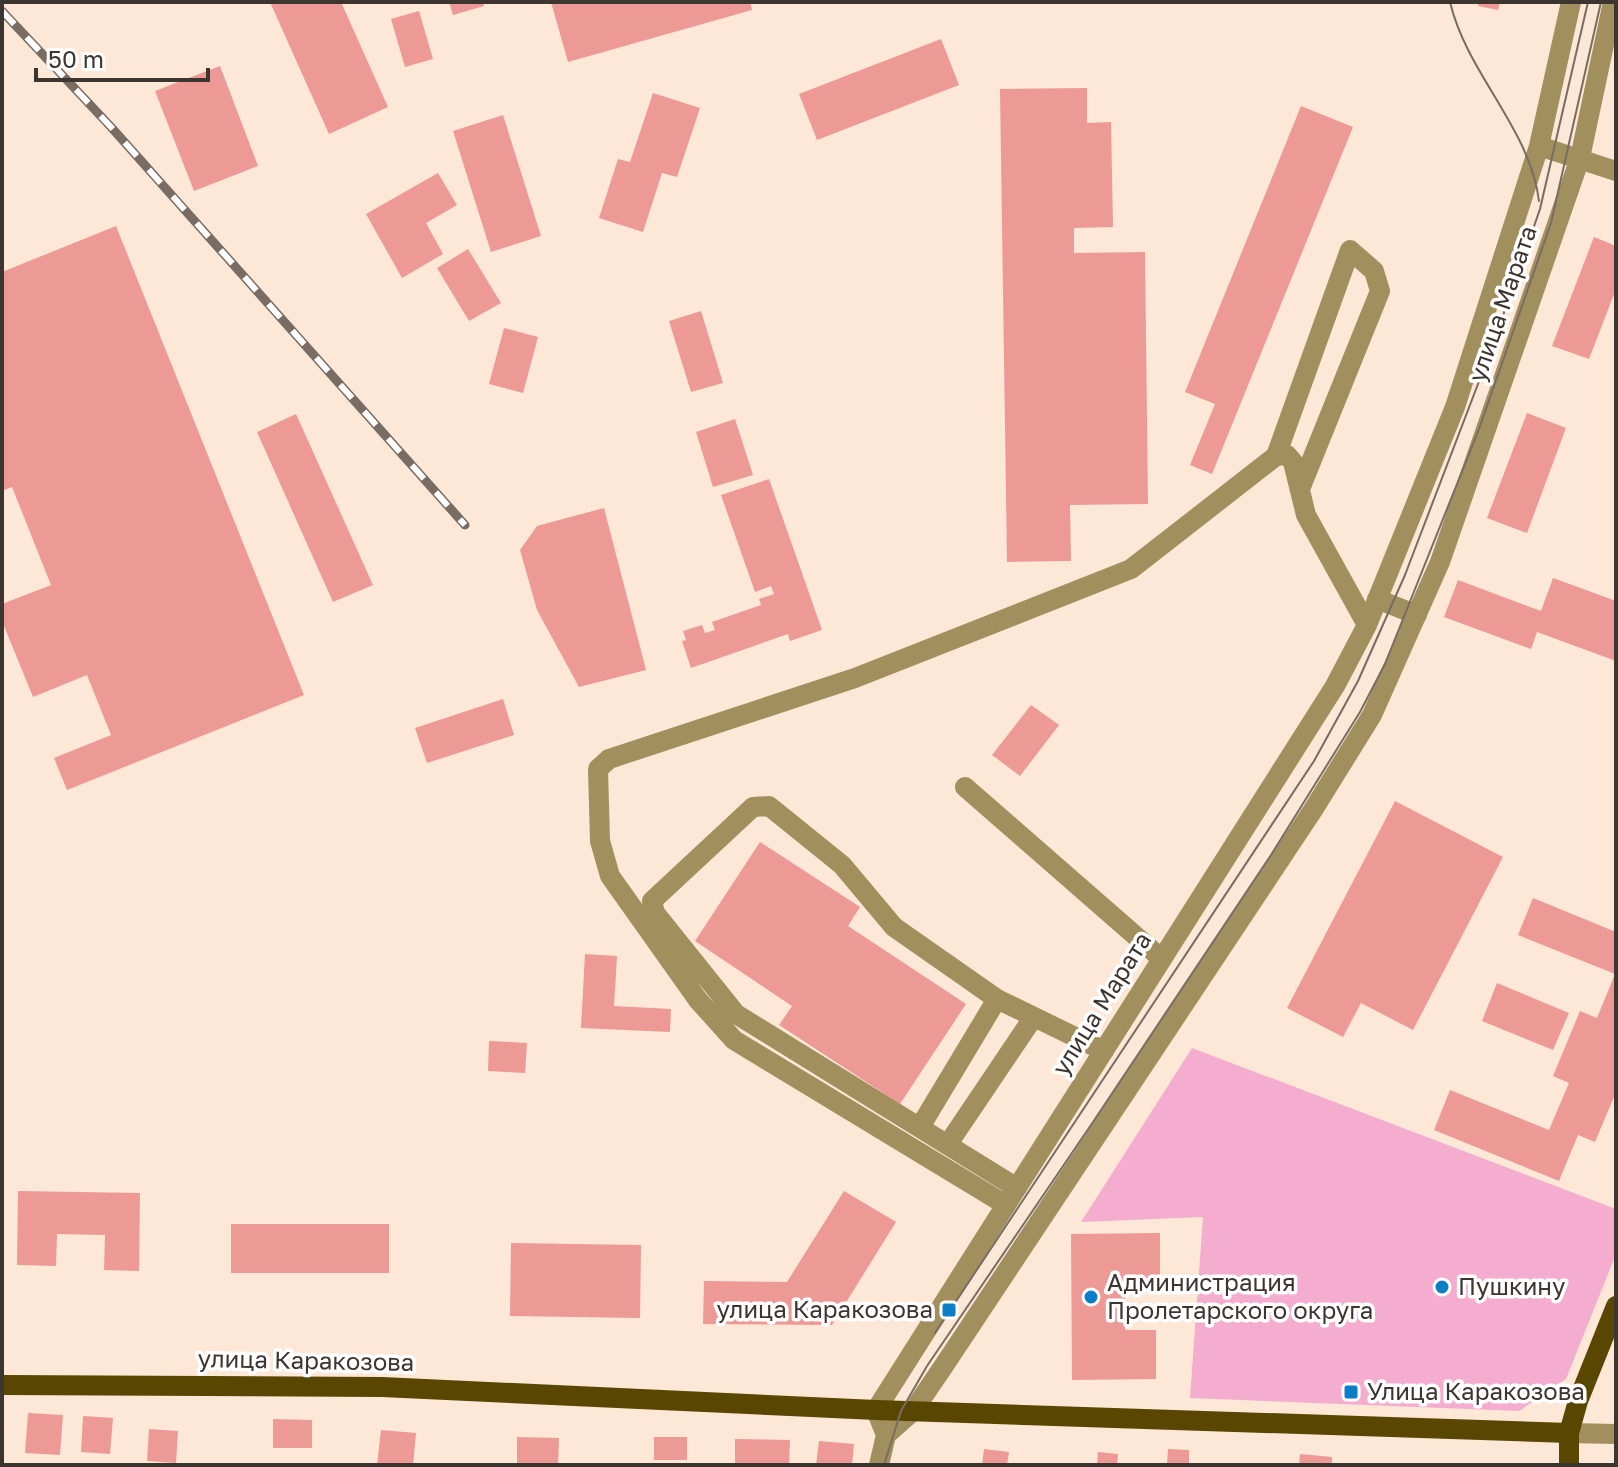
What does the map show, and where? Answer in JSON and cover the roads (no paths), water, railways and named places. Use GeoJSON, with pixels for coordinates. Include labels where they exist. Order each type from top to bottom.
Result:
{"type":"FeatureCollection","features":[{"type":"Feature","properties":{"kind":"main road"},"geometry":{"type":"LineString","coordinates":[[1569,1465],[1569,1433],[1578,1401],[1616,1306]]}},
{"type":"Feature","properties":{"kind":"main road","name":"улица Каракозова"},"geometry":{"type":"LineString","coordinates":[[2,1385],[382,1387],[876,1410],[1569,1433]]}},
{"type":"Feature","properties":{"kind":"street","name":"улица Марата"},"geometry":{"type":"LineString","coordinates":[[876,1410],[1335,686],[1367,625],[1455,407],[1539,146],[1571,2]]}},
{"type":"Feature","properties":{"kind":"street","name":"улица Марата"},"geometry":{"type":"LineString","coordinates":[[886,1435],[913,1411],[1313,810],[1372,715],[1440,562],[1580,158],[1613,2]]}},
{"type":"Feature","properties":{"kind":"street"},"geometry":{"type":"LineString","coordinates":[[1539,146],[1616,171]]}},
{"type":"Feature","properties":{"kind":"street"},"geometry":{"type":"LineString","coordinates":[[1006,1205],[734,1040],[698,1000],[610,876],[600,841],[598,769],[609,759],[855,678],[1131,569],[1276,456],[1350,250],[1374,271],[1380,291],[1300,489]]}},
{"type":"Feature","properties":{"kind":"street"},"geometry":{"type":"LineString","coordinates":[[1276,456],[1287,455],[1293,462],[1306,515],[1367,625]]}},
{"type":"Feature","properties":{"kind":"street"},"geometry":{"type":"LineString","coordinates":[[1377,599],[1417,615]]}},
{"type":"Feature","properties":{"kind":"street"},"geometry":{"type":"LineString","coordinates":[[965,787],[1162,959]]}},
{"type":"Feature","properties":{"kind":"street"},"geometry":{"type":"LineString","coordinates":[[1017,1188],[736,1014],[655,913],[652,901],[753,807],[769,806],[842,865],[894,927],[997,999],[1104,1051]]}},
{"type":"Feature","properties":{"kind":"street"},"geometry":{"type":"LineString","coordinates":[[920,1127],[997,999]]}},
{"type":"Feature","properties":{"kind":"street"},"geometry":{"type":"LineString","coordinates":[[948,1144],[1033,1018]]}},
{"type":"Feature","properties":{"kind":"street"},"geometry":{"type":"LineString","coordinates":[[876,1410],[886,1435],[879,1465]]}},
{"type":"Feature","properties":{"kind":"street","name":"улица Каракозова"},"geometry":{"type":"LineString","coordinates":[[1569,1433],[1616,1434]]}},
{"type":"Feature","properties":{"kind":"tram line"},"geometry":{"type":"LineString","coordinates":[[1450,2],[1470,53],[1524,149],[1539,201]]}},
{"type":"Feature","properties":{"kind":"tram line"},"geometry":{"type":"LineString","coordinates":[[935,1333],[1314,761],[1358,681],[1405,575],[1491,350],[1540,209],[1588,2]]}},
{"type":"Feature","properties":{"kind":"tram line"},"geometry":{"type":"LineString","coordinates":[[884,1465],[901,1411],[927,1366],[1271,855],[1360,712],[1385,664],[1479,429],[1551,223],[1601,2]]}},
{"type":"Feature","properties":{"kind":"railway"},"geometry":{"type":"LineString","coordinates":[[2,11],[111,127],[465,525]]}},
{"type":"Feature","properties":{"kind":"place","name":"Пушкину"},"geometry":{"type":"Point","coordinates":[1442,1287]}},
{"type":"Feature","properties":{"kind":"place","name":"Администрация Пролетарского округа"},"geometry":{"type":"Point","coordinates":[1091,1297]}},
{"type":"Feature","properties":{"kind":"place","name":"улица Каракозова"},"geometry":{"type":"Point","coordinates":[949,1310]}},
{"type":"Feature","properties":{"kind":"place","name":"Улица Каракозова"},"geometry":{"type":"Point","coordinates":[1351,1392]}}]}
